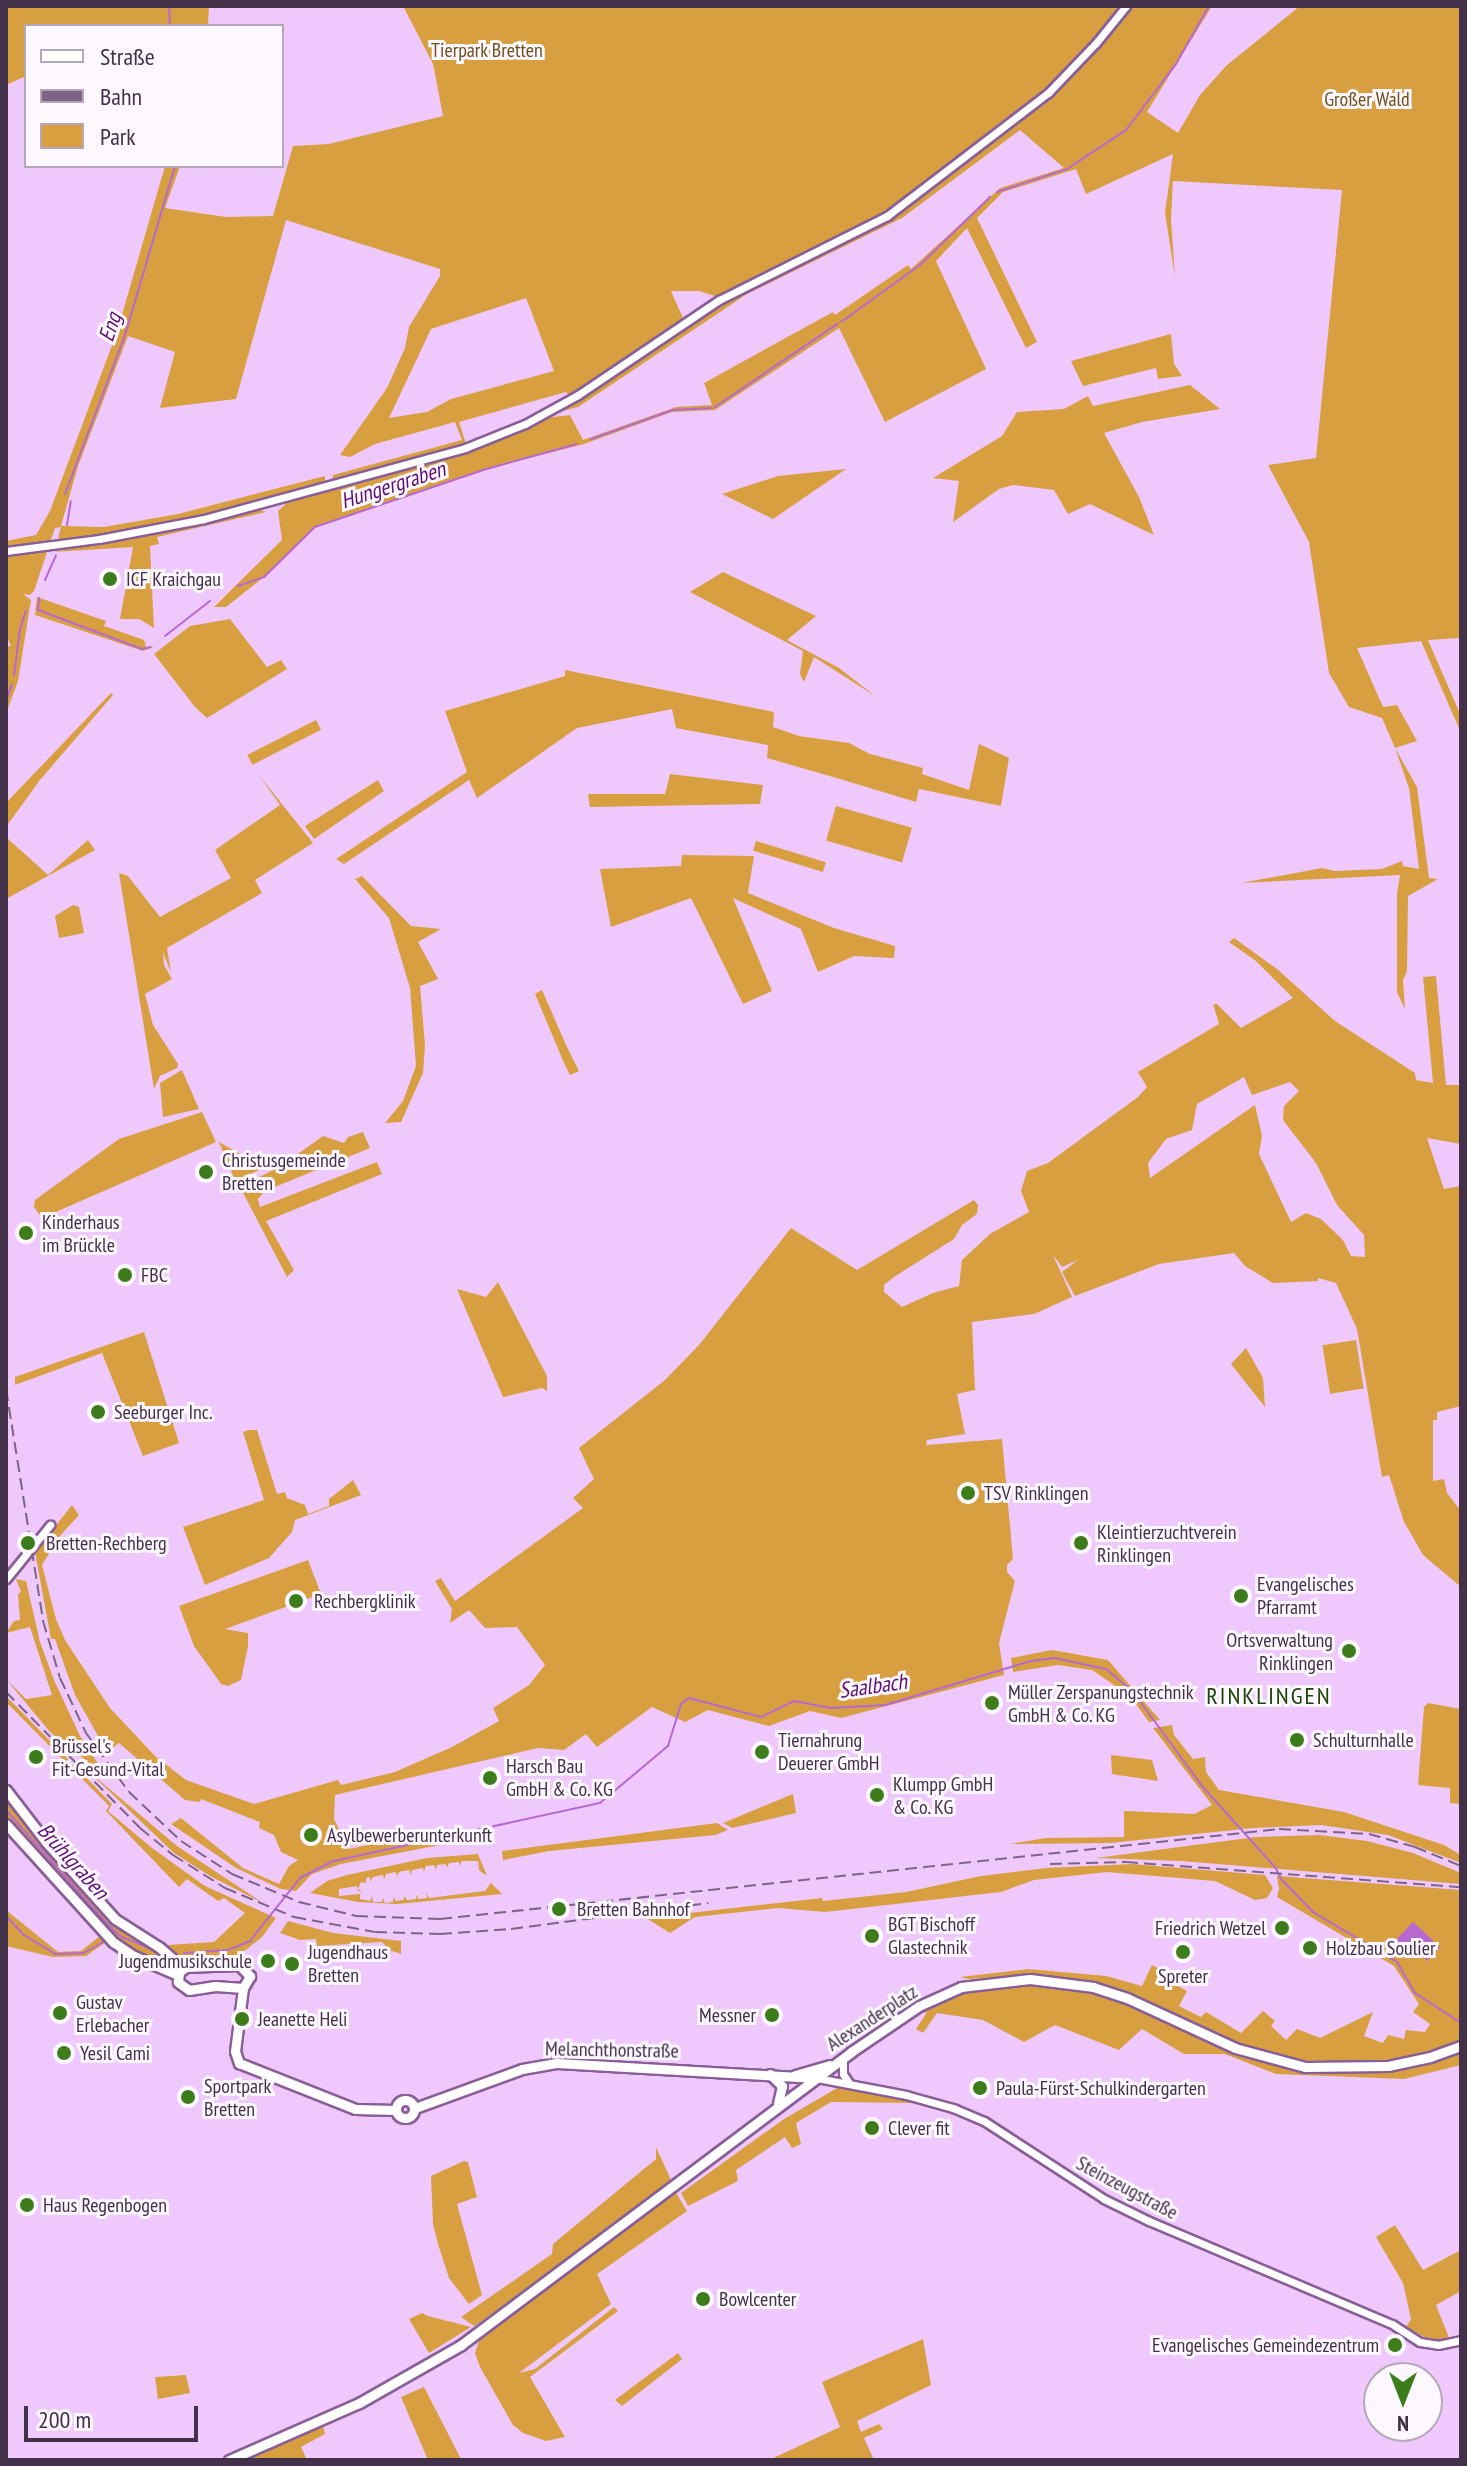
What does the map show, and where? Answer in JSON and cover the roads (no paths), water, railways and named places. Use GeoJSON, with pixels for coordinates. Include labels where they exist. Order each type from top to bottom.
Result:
{"type":"FeatureCollection","features":[{"type":"Feature","properties":{"kind":"main road"},"geometry":{"type":"LineString","coordinates":[[6,1790],[46,1842],[115,1919],[159,1947],[180,1971],[179,1984],[186,1990],[215,1986],[243,1988]]}},
{"type":"Feature","properties":{"kind":"main road"},"geometry":{"type":"LineString","coordinates":[[6,1824],[113,1942],[129,1954],[180,1971],[242,1965],[250,1976],[243,1988],[238,2017]]}},
{"type":"Feature","properties":{"kind":"main road","name":"Alexanderplatz"},"geometry":{"type":"LineString","coordinates":[[229,2460],[359,2403],[476,2336],[843,2058],[904,2015],[950,1991],[1006,1980],[1050,1980],[1082,1985],[1127,1998],[1235,2048],[1305,2067],[1388,2066],[1430,2057],[1461,2046]]}},
{"type":"Feature","properties":{"kind":"main road"},"geometry":{"type":"LineString","coordinates":[[215,1986],[234,1995],[238,2017]]}},
{"type":"Feature","properties":{"kind":"main road","name":"Melanchthonstraße"},"geometry":{"type":"LineString","coordinates":[[238,2017],[235,2051],[239,2063],[355,2109],[396,2110],[399,2102],[405,2100],[415,2108],[522,2069],[557,2063],[816,2078]]}},
{"type":"Feature","properties":{"kind":"main road"},"geometry":{"type":"LineString","coordinates":[[793,2075],[834,2065]]}},
{"type":"Feature","properties":{"kind":"main road"},"geometry":{"type":"LineString","coordinates":[[770,2074],[782,2086],[777,2108]]}},
{"type":"Feature","properties":{"kind":"street"},"geometry":{"type":"LineString","coordinates":[[6,551],[99,539],[204,519],[465,448],[525,424],[578,395],[719,300],[887,216],[1048,93],[1126,6]]}},
{"type":"Feature","properties":{"kind":"street"},"geometry":{"type":"LineString","coordinates":[[6,1579],[50,1525]]}},
{"type":"Feature","properties":{"kind":"street"},"geometry":{"type":"LineString","coordinates":[[843,2058],[843,2074],[849,2083]]}},
{"type":"Feature","properties":{"kind":"street","name":"Steinzeugstraße"},"geometry":{"type":"LineString","coordinates":[[816,2078],[926,2099],[980,2119],[1122,2208],[1392,2324],[1420,2342],[1446,2345],[1461,2340]]}},
{"type":"Feature","properties":{"kind":"waterway","name":"Eng"},"geometry":{"type":"LineString","coordinates":[[169,6],[170,24]]}},
{"type":"Feature","properties":{"kind":"waterway","name":"Hungergraben"},"geometry":{"type":"LineString","coordinates":[[997,192],[1067,169],[1126,130],[1176,64],[1209,6]]}},
{"type":"Feature","properties":{"kind":"waterway","name":"Eng"},"geometry":{"type":"LineString","coordinates":[[65,494],[125,335],[174,168]]}},
{"type":"Feature","properties":{"kind":"waterway","name":"Hungergraben"},"geometry":{"type":"LineString","coordinates":[[841,322],[920,265],[990,197]]}},
{"type":"Feature","properties":{"kind":"waterway","name":"Hungergraben"},"geometry":{"type":"LineString","coordinates":[[715,407],[837,324]]}},
{"type":"Feature","properties":{"kind":"waterway","name":"Hungergraben"},"geometry":{"type":"LineString","coordinates":[[591,439],[673,410],[712,408]]}},
{"type":"Feature","properties":{"kind":"waterway","name":"Hungergraben"},"geometry":{"type":"LineString","coordinates":[[238,586],[264,577],[315,527],[483,470],[576,444]]}},
{"type":"Feature","properties":{"kind":"waterway","name":"Eng"},"geometry":{"type":"LineString","coordinates":[[67,525],[71,501]]}},
{"type":"Feature","properties":{"kind":"waterway","name":"Eng"},"geometry":{"type":"LineString","coordinates":[[45,580],[56,555]]}},
{"type":"Feature","properties":{"kind":"waterway","name":"Hungergraben"},"geometry":{"type":"LineString","coordinates":[[39,598],[38,610],[142,649],[151,647]]}},
{"type":"Feature","properties":{"kind":"waterway","name":"Hungergraben"},"geometry":{"type":"LineString","coordinates":[[165,636],[210,601]]}},
{"type":"Feature","properties":{"kind":"waterway","name":"Hungergraben"},"geometry":{"type":"LineString","coordinates":[[14,675],[20,629],[26,611]]}},
{"type":"Feature","properties":{"kind":"waterway","name":"Hungergraben"},"geometry":{"type":"LineString","coordinates":[[6,702],[12,684]]}},
{"type":"Feature","properties":{"kind":"waterway","name":"Saalbach"},"geometry":{"type":"LineString","coordinates":[[184,1953],[228,1950],[250,1941],[300,1878],[334,1861],[600,1803],[668,1746],[681,1704],[689,1698],[761,1717],[794,1701],[830,1708],[885,1705],[1031,1661],[1055,1658],[1106,1669],[1133,1692],[1202,1786],[1313,1912],[1397,1962],[1415,1993],[1461,2023]]}},
{"type":"Feature","properties":{"kind":"waterway","name":"Brühlgraben"},"geometry":{"type":"LineString","coordinates":[[6,1810],[108,1925],[122,1937],[161,1953]]}},
{"type":"Feature","properties":{"kind":"waterway","name":"Saalbach"},"geometry":{"type":"LineString","coordinates":[[6,1916],[24,1935],[56,1954],[84,1953],[103,1942]]}},
{"type":"Feature","properties":{"kind":"railway"},"geometry":{"type":"LineString","coordinates":[[6,1389],[43,1621],[60,1678],[86,1733],[129,1792],[181,1841],[232,1874],[299,1902],[356,1916],[440,1919],[1279,1829],[1369,1834],[1415,1847],[1461,1866]]}},
{"type":"Feature","properties":{"kind":"railway"},"geometry":{"type":"LineString","coordinates":[[6,1692],[140,1828],[173,1855],[225,1888],[294,1917],[375,1932],[440,1934],[511,1929],[708,1903]]}},
{"type":"Feature","properties":{"kind":"railway"},"geometry":{"type":"LineString","coordinates":[[1050,1864],[1126,1862],[1461,1887]]}},
{"type":"Feature","properties":{"kind":"place","name":"ICF Kraichgau"},"geometry":{"type":"Point","coordinates":[110,579]}},
{"type":"Feature","properties":{"kind":"place","name":"Christusgemeinde Bretten"},"geometry":{"type":"Point","coordinates":[206,1172]}},
{"type":"Feature","properties":{"kind":"place","name":"Kinderhaus im Brückle"},"geometry":{"type":"Point","coordinates":[26,1233]}},
{"type":"Feature","properties":{"kind":"place","name":"FBC"},"geometry":{"type":"Point","coordinates":[125,1275]}},
{"type":"Feature","properties":{"kind":"place","name":"Seeburger Inc."},"geometry":{"type":"Point","coordinates":[98,1412]}},
{"type":"Feature","properties":{"kind":"place","name":"TSV Rinklingen"},"geometry":{"type":"Point","coordinates":[968,1493]}},
{"type":"Feature","properties":{"kind":"place","name":"Bretten-Rechberg"},"geometry":{"type":"Point","coordinates":[28,1543]}},
{"type":"Feature","properties":{"kind":"place","name":"Kleintierzuchtverein Rinklingen"},"geometry":{"type":"Point","coordinates":[1081,1543]}},
{"type":"Feature","properties":{"kind":"place","name":"Evangelisches Pfarramt"},"geometry":{"type":"Point","coordinates":[1241,1596]}},
{"type":"Feature","properties":{"kind":"place","name":"Rechbergklinik"},"geometry":{"type":"Point","coordinates":[296,1601]}},
{"type":"Feature","properties":{"kind":"place","name":"Ortsverwaltung Rinklingen"},"geometry":{"type":"Point","coordinates":[1349,1651]}},
{"type":"Feature","properties":{"kind":"place","name":"Müller Zerspanungstechnik GmbH & Co. KG"},"geometry":{"type":"Point","coordinates":[992,1703]}},
{"type":"Feature","properties":{"kind":"place","name":"Schulturnhalle"},"geometry":{"type":"Point","coordinates":[1297,1740]}},
{"type":"Feature","properties":{"kind":"place","name":"Tiernahrung Deuerer GmbH"},"geometry":{"type":"Point","coordinates":[762,1752]}},
{"type":"Feature","properties":{"kind":"place","name":"Brüssel's Fit-Gesund-Vital"},"geometry":{"type":"Point","coordinates":[36,1757]}},
{"type":"Feature","properties":{"kind":"place","name":"Harsch Bau GmbH & Co. KG"},"geometry":{"type":"Point","coordinates":[490,1778]}},
{"type":"Feature","properties":{"kind":"place","name":"Klumpp GmbH & Co. KG"},"geometry":{"type":"Point","coordinates":[877,1795]}},
{"type":"Feature","properties":{"kind":"place","name":"Asylbewerberunterkunft"},"geometry":{"type":"Point","coordinates":[311,1835]}},
{"type":"Feature","properties":{"kind":"place","name":"Bretten Bahnhof"},"geometry":{"type":"Point","coordinates":[559,1909]}},
{"type":"Feature","properties":{"kind":"place","name":"Friedrich Wetzel"},"geometry":{"type":"Point","coordinates":[1282,1928]}},
{"type":"Feature","properties":{"kind":"place","name":"BGT Bischoff Glastechnik"},"geometry":{"type":"Point","coordinates":[872,1936]}},
{"type":"Feature","properties":{"kind":"place","name":"Holzbau Soulier"},"geometry":{"type":"Point","coordinates":[1310,1948]}},
{"type":"Feature","properties":{"kind":"place","name":"Spreter"},"geometry":{"type":"Point","coordinates":[1183,1952]}},
{"type":"Feature","properties":{"kind":"place","name":"Jugendmusikschule"},"geometry":{"type":"Point","coordinates":[268,1961]}},
{"type":"Feature","properties":{"kind":"place","name":"Jugendhaus Bretten"},"geometry":{"type":"Point","coordinates":[292,1964]}},
{"type":"Feature","properties":{"kind":"place","name":"Gustav Erlebacher"},"geometry":{"type":"Point","coordinates":[60,2013]}},
{"type":"Feature","properties":{"kind":"place","name":"Messner"},"geometry":{"type":"Point","coordinates":[772,2015]}},
{"type":"Feature","properties":{"kind":"place","name":"Jeanette Heli"},"geometry":{"type":"Point","coordinates":[242,2019]}},
{"type":"Feature","properties":{"kind":"place","name":"Yesil Cami"},"geometry":{"type":"Point","coordinates":[64,2053]}},
{"type":"Feature","properties":{"kind":"place","name":"Paula-Fürst-Schulkindergarten"},"geometry":{"type":"Point","coordinates":[980,2088]}},
{"type":"Feature","properties":{"kind":"place","name":"Sportpark Bretten"},"geometry":{"type":"Point","coordinates":[188,2097]}},
{"type":"Feature","properties":{"kind":"place","name":"Clever fit"},"geometry":{"type":"Point","coordinates":[872,2128]}},
{"type":"Feature","properties":{"kind":"place","name":"Haus Regenbogen"},"geometry":{"type":"Point","coordinates":[27,2205]}},
{"type":"Feature","properties":{"kind":"place","name":"Bowlcenter"},"geometry":{"type":"Point","coordinates":[703,2299]}},
{"type":"Feature","properties":{"kind":"place","name":"Evangelisches Gemeindezentrum"},"geometry":{"type":"Point","coordinates":[1395,2345]}},
{"type":"Feature","properties":{"kind":"district","name":"RINKLINGEN"},"geometry":{"type":"Point","coordinates":[1269,1696]}},
{"type":"Feature","properties":{"kind":"park label","name":"Tierpark Bretten"},"geometry":{"type":"Point","coordinates":[487,50]}},
{"type":"Feature","properties":{"kind":"park label","name":"Großer Wald"},"geometry":{"type":"Point","coordinates":[1367,99]}}]}
